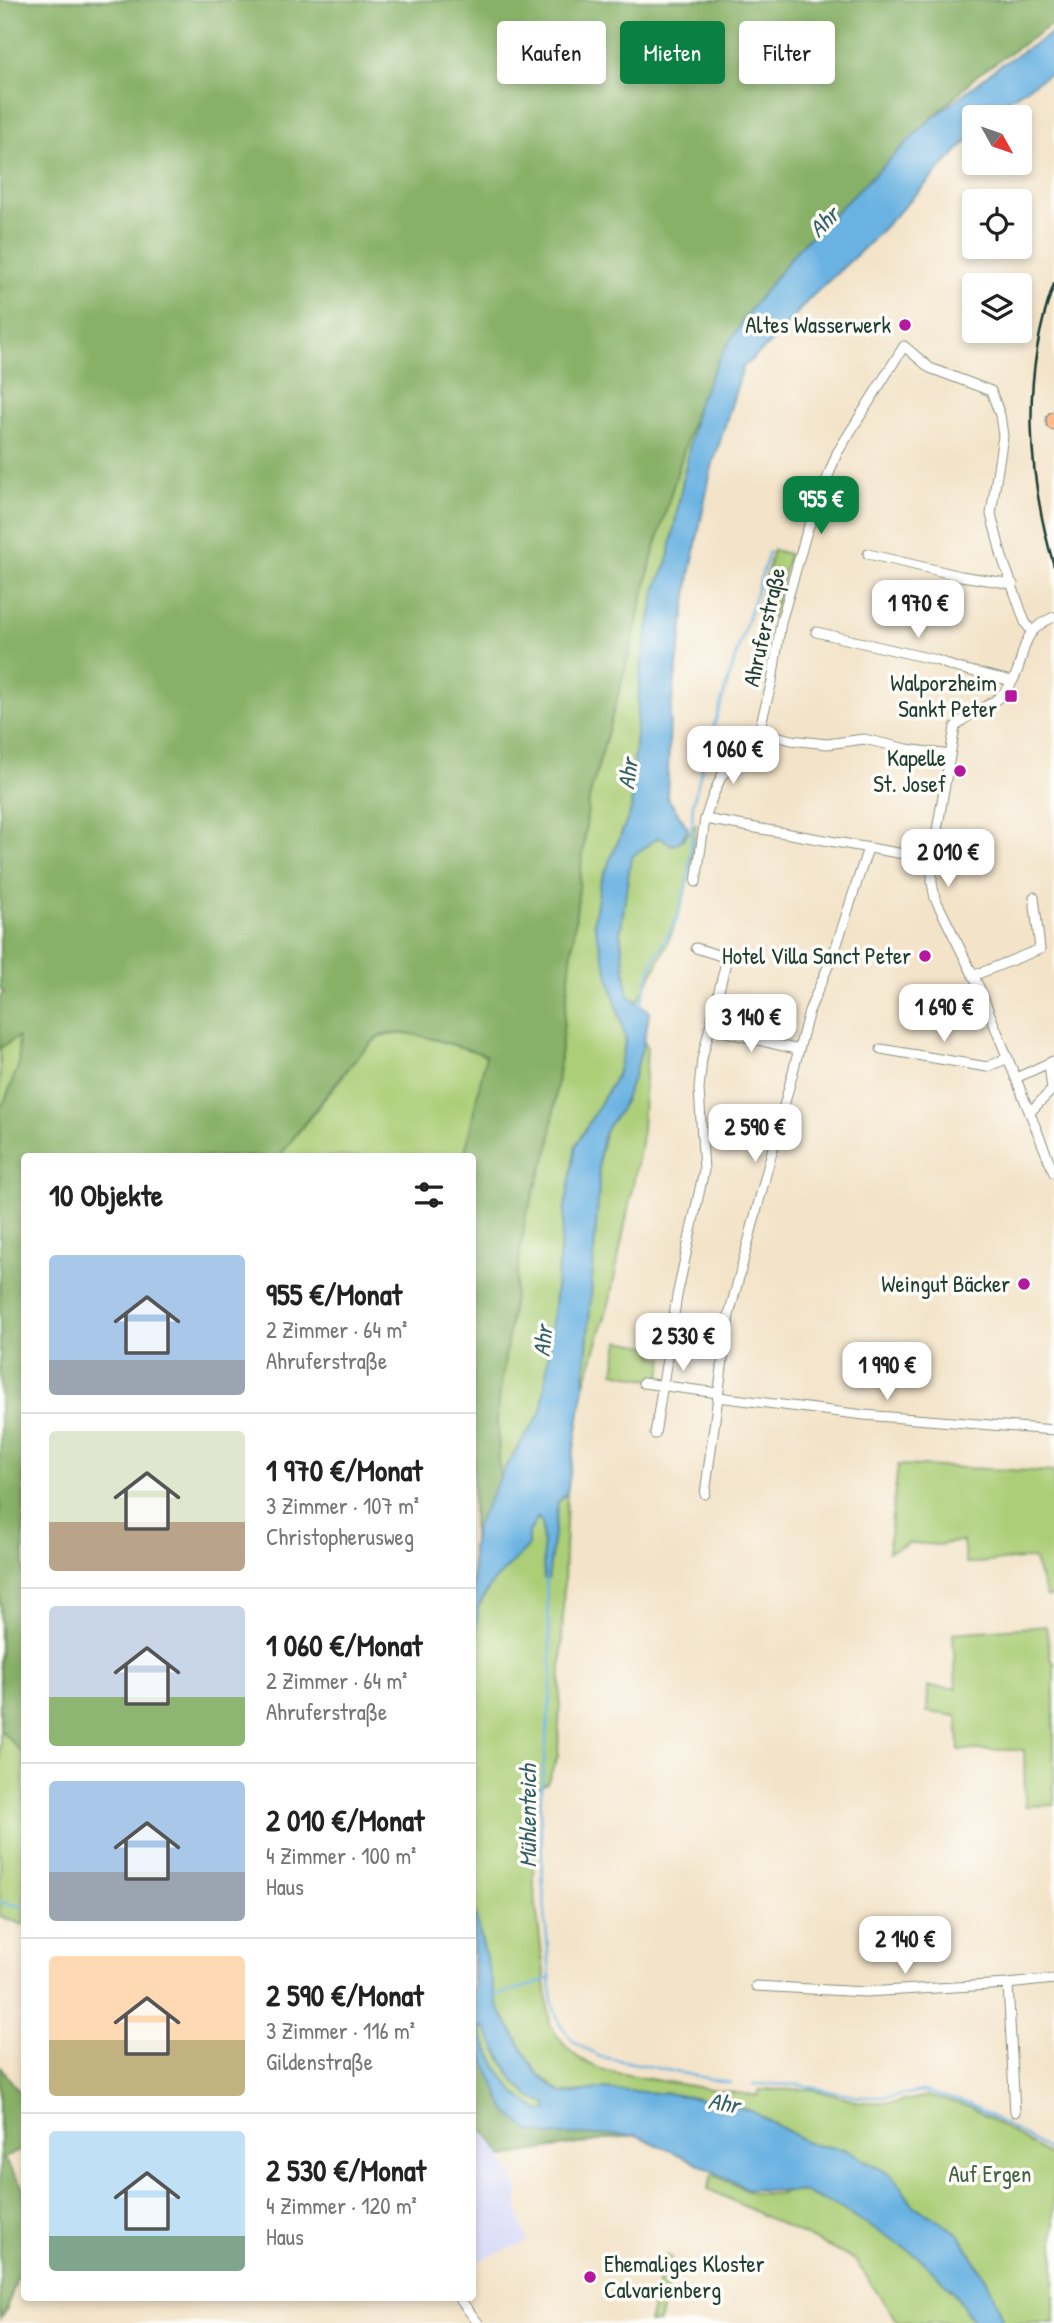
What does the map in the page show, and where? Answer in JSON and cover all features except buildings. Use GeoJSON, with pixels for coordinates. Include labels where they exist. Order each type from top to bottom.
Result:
{"type":"FeatureCollection","features":[{"type":"Feature","properties":{"kind":"street","name":"Ahruferstraße"},"geometry":{"type":"LineString","coordinates":[[696,882],[708,820],[721,777],[759,731],[772,681],[781,622],[807,531],[838,453],[904,346],[930,368],[991,391],[996,401],[1003,436],[991,514],[1002,557],[1013,584]]}},
{"type":"Feature","properties":{"kind":"street"},"geometry":{"type":"LineString","coordinates":[[868,554],[961,576],[1013,584],[1025,622],[1031,631]]}},
{"type":"Feature","properties":{"kind":"street"},"geometry":{"type":"LineString","coordinates":[[1054,617],[1031,631],[1012,681],[995,701],[961,720],[956,727],[932,859],[935,898],[974,976],[1054,1173]]}},
{"type":"Feature","properties":{"kind":"street"},"geometry":{"type":"LineString","coordinates":[[816,632],[1012,681]]}},
{"type":"Feature","properties":{"kind":"street"},"geometry":{"type":"LineString","coordinates":[[759,731],[791,740],[827,744],[864,739],[907,750],[950,755]]}},
{"type":"Feature","properties":{"kind":"street"},"geometry":{"type":"LineString","coordinates":[[708,820],[932,859]]}},
{"type":"Feature","properties":{"kind":"street"},"geometry":{"type":"LineString","coordinates":[[705,1494],[729,1315],[809,1012],[835,950],[868,848]]}},
{"type":"Feature","properties":{"kind":"street"},"geometry":{"type":"LineString","coordinates":[[974,976],[1040,949],[1034,897]]}},
{"type":"Feature","properties":{"kind":"street"},"geometry":{"type":"LineString","coordinates":[[655,1434],[677,1296],[704,1170],[699,1089],[709,1028],[727,958],[696,948]]}},
{"type":"Feature","properties":{"kind":"street"},"geometry":{"type":"LineString","coordinates":[[709,1028],[799,1050]]}},
{"type":"Feature","properties":{"kind":"street"},"geometry":{"type":"LineString","coordinates":[[881,1049],[987,1066],[1008,1058]]}},
{"type":"Feature","properties":{"kind":"street"},"geometry":{"type":"LineString","coordinates":[[1016,1078],[1052,1062],[1052,1090],[1030,1112]]}},
{"type":"Feature","properties":{"kind":"street"},"geometry":{"type":"LineString","coordinates":[[643,1383],[864,1415],[1054,1430]]}},
{"type":"Feature","properties":{"kind":"street"},"geometry":{"type":"LineString","coordinates":[[756,1986],[865,1992],[1054,1979]]}},
{"type":"Feature","properties":{"kind":"street"},"geometry":{"type":"LineString","coordinates":[[1008,1984],[1015,2112]]}},
{"type":"Feature","properties":{"kind":"street"},"geometry":{"type":"LineString","coordinates":[[461,2301],[478,2323]]}},
{"type":"Feature","properties":{"kind":"shaded area"},"geometry":{"type":"Polygon","coordinates":[[[476,2120],[503,2156],[518,2191],[519,2215],[528,2242],[476,2261],[476,2120]]]}},
{"type":"Feature","properties":{"kind":"green space"},"geometry":{"type":"Polygon","coordinates":[[[0,0],[1054,0],[1054,23],[976,76],[797,250],[750,310],[720,357],[697,405],[652,558],[629,655],[589,799],[550,1144],[525,1219],[497,1413],[500,1483],[476,1526],[476,1153],[465,1153],[486,1055],[418,1036],[380,1036],[359,1055],[282,1153],[21,1153],[21,1752],[0,1729],[0,1107],[19,1064],[18,1037],[0,1048],[0,996],[4,993],[0,988],[0,0]]]}},
{"type":"Feature","properties":{"kind":"green space"},"geometry":{"type":"Polygon","coordinates":[[[697,405],[668,561],[656,588],[640,674],[631,811],[600,884],[594,922],[626,1040],[617,1075],[576,1145],[565,1208],[542,1411],[506,1466],[500,1483],[497,1413],[525,1219],[550,1144],[589,799],[629,655],[652,558],[697,405]]]}},
{"type":"Feature","properties":{"kind":"green space"},"geometry":{"type":"Polygon","coordinates":[[[773,550],[789,554],[773,617],[757,612],[773,550]]]}},
{"type":"Feature","properties":{"kind":"green space"},"geometry":{"type":"Polygon","coordinates":[[[696,824],[690,873],[678,917],[637,1002],[628,995],[620,933],[631,857],[659,837],[674,844],[682,840],[696,824]]]}},
{"type":"Feature","properties":{"kind":"green space"},"geometry":{"type":"Polygon","coordinates":[[[412,1033],[487,1055],[465,1153],[282,1153],[360,1054],[380,1036],[412,1033]]]}},
{"type":"Feature","properties":{"kind":"green space"},"geometry":{"type":"Polygon","coordinates":[[[18,1037],[19,1064],[0,1107],[0,1048],[18,1037]]]}},
{"type":"Feature","properties":{"kind":"green space"},"geometry":{"type":"Polygon","coordinates":[[[643,1040],[647,1047],[641,1144],[610,1300],[584,1387],[599,1187],[598,1164],[606,1129],[619,1111],[643,1040]]]}},
{"type":"Feature","properties":{"kind":"green space"},"geometry":{"type":"Polygon","coordinates":[[[619,1341],[654,1347],[653,1356],[664,1358],[660,1382],[614,1372],[619,1341]]]}},
{"type":"Feature","properties":{"kind":"green space"},"geometry":{"type":"Polygon","coordinates":[[[898,1465],[1054,1472],[1054,1596],[1047,1597],[1033,1558],[966,1564],[963,1541],[938,1545],[910,1543],[888,1552],[898,1465]]]}},
{"type":"Feature","properties":{"kind":"green space","name":"Auf Ergen"},"geometry":{"type":"Polygon","coordinates":[[[567,1493],[558,1756],[547,1783],[533,1791],[534,1888],[550,2024],[561,2041],[581,2060],[616,2073],[758,2096],[760,2090],[812,2089],[859,2102],[895,2103],[927,2096],[971,2107],[1054,2158],[1054,2323],[1003,2323],[991,2289],[959,2234],[913,2205],[893,2176],[844,2149],[813,2145],[751,2111],[727,2104],[671,2094],[599,2089],[562,2093],[536,2072],[498,2007],[476,1918],[476,1634],[478,1607],[492,1583],[528,1547],[528,1534],[538,1517],[542,1523],[544,1579],[548,1579],[558,1502],[567,1493]]]}},
{"type":"Feature","properties":{"kind":"green space"},"geometry":{"type":"Polygon","coordinates":[[[1046,1626],[1051,1661],[1054,1662],[1054,1805],[1025,1806],[1024,1750],[959,1750],[957,1716],[927,1712],[928,1687],[956,1688],[953,1633],[1046,1626]]]}},
{"type":"Feature","properties":{"kind":"green space"},"geometry":{"type":"Polygon","coordinates":[[[0,1729],[21,1752],[21,1924],[0,1916],[0,1729]]]}},
{"type":"Feature","properties":{"kind":"green space"},"geometry":{"type":"Polygon","coordinates":[[[484,2026],[500,2058],[531,2098],[547,2104],[548,2109],[542,2111],[530,2105],[511,2088],[479,2030],[484,2026]]]}},
{"type":"Feature","properties":{"kind":"green space"},"geometry":{"type":"Polygon","coordinates":[[[476,2030],[506,2111],[550,2135],[636,2135],[503,2156],[476,2118],[476,2030]]]}},
{"type":"Feature","properties":{"kind":"green space"},"geometry":{"type":"Polygon","coordinates":[[[0,2066],[21,2094],[21,2150],[3,2158],[21,2185],[21,2265],[7,2309],[0,2319],[0,2066]]]}},
{"type":"Feature","properties":{"kind":"green space"},"geometry":{"type":"Polygon","coordinates":[[[712,2174],[752,2193],[805,2192],[837,2206],[919,2257],[953,2291],[974,2323],[898,2323],[855,2260],[708,2189],[712,2174]]]}},
{"type":"Feature","properties":{"kind":"green space"},"geometry":{"type":"Polygon","coordinates":[[[667,2255],[671,2258],[671,2268],[659,2323],[649,2323],[664,2258],[667,2255]]]}},
{"type":"Feature","properties":{"kind":"water"},"geometry":{"type":"Polygon","coordinates":[[[1054,32],[1054,71],[1003,105],[962,105],[962,146],[865,247],[809,299],[773,341],[743,367],[711,470],[690,574],[670,716],[667,797],[688,828],[682,840],[673,845],[659,837],[631,857],[620,933],[628,995],[649,1011],[634,1075],[620,1110],[607,1128],[600,1149],[584,1387],[567,1493],[558,1502],[548,1579],[544,1579],[542,1523],[538,1517],[528,1534],[528,1547],[492,1583],[478,1607],[476,1639],[476,1526],[506,1466],[542,1411],[565,1208],[576,1145],[617,1075],[626,1040],[594,923],[600,884],[631,811],[640,674],[656,588],[668,561],[697,405],[720,357],[750,310],[797,250],[929,121],[999,66],[1054,32]]]}},
{"type":"Feature","properties":{"kind":"water"},"geometry":{"type":"Polygon","coordinates":[[[476,1918],[498,2007],[536,2072],[549,2084],[568,2094],[599,2089],[672,2094],[727,2104],[751,2111],[813,2145],[844,2149],[893,2176],[913,2205],[959,2234],[991,2289],[1003,2323],[974,2323],[953,2291],[919,2257],[837,2206],[804,2192],[748,2189],[636,2135],[550,2135],[529,2131],[506,2111],[478,2047],[476,1918]],[[484,2026],[479,2031],[511,2088],[530,2105],[542,2111],[548,2109],[547,2104],[531,2098],[514,2081],[484,2026]]]}},
{"type":"Feature","properties":{"kind":"waterway"},"geometry":{"type":"LineString","coordinates":[[640,1006],[654,959],[676,921],[689,877],[693,803],[708,744],[769,552]]}},
{"type":"Feature","properties":{"kind":"waterway","name":"Mühlenteich"},"geometry":{"type":"LineString","coordinates":[[546,1579],[552,1677],[540,1805],[552,2002],[560,2025],[575,2043],[598,2056],[730,2083]]}},
{"type":"Feature","properties":{"kind":"waterway"},"geometry":{"type":"LineString","coordinates":[[0,1902],[21,1906]]}},
{"type":"Feature","properties":{"kind":"waterway"},"geometry":{"type":"LineString","coordinates":[[494,1996],[551,1977]]}},
{"type":"Feature","properties":{"kind":"waterway","name":"Mühlenteich"},"geometry":{"type":"LineString","coordinates":[[753,2084],[801,2085],[858,2097],[891,2097],[922,2091],[970,2104],[1054,2153]]}},
{"type":"Feature","properties":{"kind":"railway"},"geometry":{"type":"LineString","coordinates":[[1054,284],[1043,318],[1032,389],[1033,460],[1054,566]]}},
{"type":"Feature","properties":{"kind":"place","name":"Altes Wasserwerk"},"geometry":{"type":"Point","coordinates":[905,325]}},
{"type":"Feature","properties":{"kind":"place","name":"Walporzheim Sankt Peter"},"geometry":{"type":"Point","coordinates":[1011,696]}},
{"type":"Feature","properties":{"kind":"place","name":"Kapelle St. Josef"},"geometry":{"type":"Point","coordinates":[960,771]}},
{"type":"Feature","properties":{"kind":"place","name":"Hotel Villa Sanct Peter"},"geometry":{"type":"Point","coordinates":[925,956]}},
{"type":"Feature","properties":{"kind":"place","name":"Weingut Bäcker"},"geometry":{"type":"Point","coordinates":[1024,1284]}},
{"type":"Feature","properties":{"kind":"place","name":"Ehemaliges Kloster Calvarienberg"},"geometry":{"type":"Point","coordinates":[590,2277]}},
{"type":"Feature","properties":{"kind":"water label","name":"Ahr"},"geometry":{"type":"Point","coordinates":[824,222]}},
{"type":"Feature","properties":{"kind":"water label","name":"Ahr"},"geometry":{"type":"Point","coordinates":[628,774]}},
{"type":"Feature","properties":{"kind":"water label","name":"Ahr"},"geometry":{"type":"Point","coordinates":[543,1341]}},
{"type":"Feature","properties":{"kind":"water label","name":"Ahr"},"geometry":{"type":"Point","coordinates":[724,2103]}}]}
